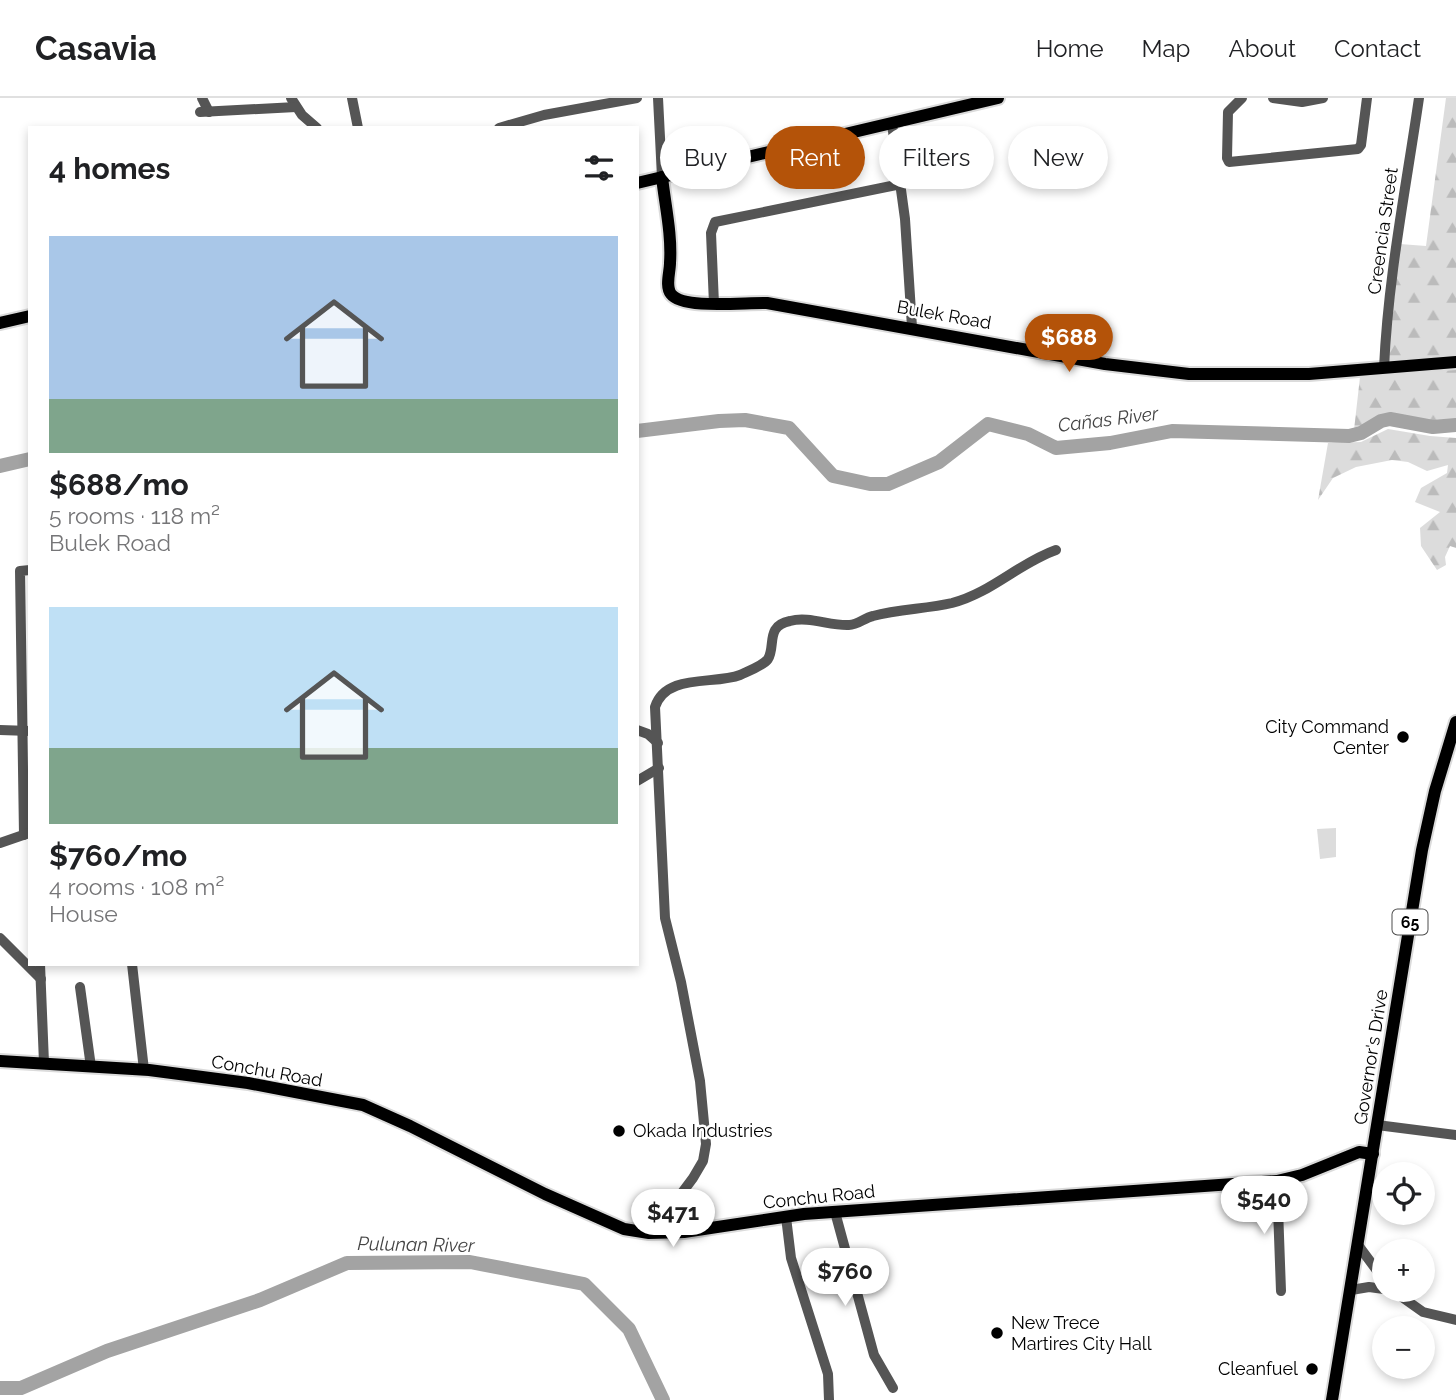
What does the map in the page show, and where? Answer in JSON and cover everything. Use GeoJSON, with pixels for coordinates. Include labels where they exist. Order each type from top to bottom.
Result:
{"type":"FeatureCollection","features":[{"type":"Feature","properties":{"kind":"main road"},"geometry":{"type":"LineString","coordinates":[[751,156],[998,98]]}},
{"type":"Feature","properties":{"kind":"main road"},"geometry":{"type":"LineString","coordinates":[[639,183],[660,177]]}},
{"type":"Feature","properties":{"kind":"main road","name":"Bulek Road"},"geometry":{"type":"LineString","coordinates":[[663,189],[670,243],[670,290],[678,299],[714,304],[767,303],[912,327],[1105,364],[1189,374],[1261,375],[1456,362]]}},
{"type":"Feature","properties":{"kind":"main road"},"geometry":{"type":"LineString","coordinates":[[0,323],[28,316]]}},
{"type":"Feature","properties":{"kind":"main road","name":"Governor's Drive"},"geometry":{"type":"LineString","coordinates":[[1333,1394],[1427,823],[1456,722]]}},
{"type":"Feature","properties":{"kind":"main road","name":"Conchu Road"},"geometry":{"type":"LineString","coordinates":[[0,1061],[144,1070],[248,1083],[363,1105],[556,1199],[624,1229],[652,1233],[684,1233],[835,1212],[1277,1181],[1302,1175],[1359,1152],[1373,1154]]}},
{"type":"Feature","properties":{"kind":"street"},"geometry":{"type":"LineString","coordinates":[[202,98],[204,112],[266,109],[293,103],[315,126]]}},
{"type":"Feature","properties":{"kind":"street"},"geometry":{"type":"LineString","coordinates":[[234,98],[240,110]]}},
{"type":"Feature","properties":{"kind":"street"},"geometry":{"type":"LineString","coordinates":[[261,98],[266,109]]}},
{"type":"Feature","properties":{"kind":"street"},"geometry":{"type":"LineString","coordinates":[[352,98],[358,126]]}},
{"type":"Feature","properties":{"kind":"street"},"geometry":{"type":"LineString","coordinates":[[506,126],[544,115],[637,98]]}},
{"type":"Feature","properties":{"kind":"street"},"geometry":{"type":"LineString","coordinates":[[657,98],[660,145]]}},
{"type":"Feature","properties":{"kind":"street"},"geometry":{"type":"LineString","coordinates":[[1242,98],[1228,112],[1228,161],[1358,149],[1361,145],[1367,98]]}},
{"type":"Feature","properties":{"kind":"street"},"geometry":{"type":"LineString","coordinates":[[1273,98],[1298,102],[1323,98]]}},
{"type":"Feature","properties":{"kind":"street","name":"Creencia Street"},"geometry":{"type":"LineString","coordinates":[[1384,368],[1398,227],[1419,98]]}},
{"type":"Feature","properties":{"kind":"street"},"geometry":{"type":"LineString","coordinates":[[714,304],[711,233],[715,222],[879,188]]}},
{"type":"Feature","properties":{"kind":"street"},"geometry":{"type":"LineString","coordinates":[[901,189],[912,327]]}},
{"type":"Feature","properties":{"kind":"street"},"geometry":{"type":"LineString","coordinates":[[652,1233],[693,1178],[703,1161],[706,1144],[700,1082],[681,982],[665,918],[655,707],[657,702],[677,685],[737,676],[765,662],[769,657],[773,636],[782,624],[789,621],[852,625],[872,616],[952,603],[991,587],[1041,555],[1056,550]]}},
{"type":"Feature","properties":{"kind":"street"},"geometry":{"type":"LineString","coordinates":[[0,844],[27,834],[25,603],[20,571],[28,570]]}},
{"type":"Feature","properties":{"kind":"street"},"geometry":{"type":"LineString","coordinates":[[0,730],[26,731]]}},
{"type":"Feature","properties":{"kind":"street"},"geometry":{"type":"LineString","coordinates":[[639,731],[648,734],[657,743]]}},
{"type":"Feature","properties":{"kind":"street"},"geometry":{"type":"LineString","coordinates":[[639,780],[659,768]]}},
{"type":"Feature","properties":{"kind":"street"},"geometry":{"type":"LineString","coordinates":[[0,938],[41,979]]}},
{"type":"Feature","properties":{"kind":"street"},"geometry":{"type":"LineString","coordinates":[[40,966],[44,1063]]}},
{"type":"Feature","properties":{"kind":"street"},"geometry":{"type":"LineString","coordinates":[[132,966],[144,1070]]}},
{"type":"Feature","properties":{"kind":"street"},"geometry":{"type":"LineString","coordinates":[[80,987],[91,1067]]}},
{"type":"Feature","properties":{"kind":"street"},"geometry":{"type":"LineString","coordinates":[[1377,1125],[1456,1135]]}},
{"type":"Feature","properties":{"kind":"street"},"geometry":{"type":"LineString","coordinates":[[1277,1181],[1282,1291]]}},
{"type":"Feature","properties":{"kind":"street"},"geometry":{"type":"LineString","coordinates":[[835,1212],[874,1355],[893,1388]]}},
{"type":"Feature","properties":{"kind":"street"},"geometry":{"type":"LineString","coordinates":[[786,1217],[791,1258],[828,1374],[829,1400]]}},
{"type":"Feature","properties":{"kind":"street"},"geometry":{"type":"LineString","coordinates":[[1358,1245],[1372,1264]]}},
{"type":"Feature","properties":{"kind":"street"},"geometry":{"type":"LineString","coordinates":[[1351,1290],[1372,1287]]}},
{"type":"Feature","properties":{"kind":"street"},"geometry":{"type":"LineString","coordinates":[[1408,1302],[1423,1312],[1456,1320]]}},
{"type":"Feature","properties":{"kind":"green space"},"geometry":{"type":"Polygon","coordinates":[[[1446,98],[1456,98],[1456,356],[1389,363],[1391,317],[1400,244],[1426,246],[1446,98]]]}},
{"type":"Feature","properties":{"kind":"green space"},"geometry":{"type":"Polygon","coordinates":[[[1456,366],[1456,421],[1433,424],[1396,416],[1381,417],[1354,430],[1360,377],[1456,366]]]}},
{"type":"Feature","properties":{"kind":"green space"},"geometry":{"type":"Polygon","coordinates":[[[1388,429],[1456,438],[1456,548],[1450,546],[1445,557],[1446,565],[1437,570],[1421,546],[1420,528],[1440,512],[1415,502],[1421,488],[1447,473],[1448,465],[1427,471],[1408,462],[1392,460],[1356,467],[1333,478],[1318,500],[1328,443],[1361,442],[1388,429]]]}},
{"type":"Feature","properties":{"kind":"green space"},"geometry":{"type":"Polygon","coordinates":[[[1336,828],[1336,857],[1320,859],[1317,829],[1336,828]]]}},
{"type":"Feature","properties":{"kind":"waterway","name":"Cañas River"},"geometry":{"type":"LineString","coordinates":[[639,431],[745,420],[789,428],[833,476],[870,484],[888,484],[939,462],[988,424],[1028,434],[1056,448],[1110,443],[1172,431],[1349,436],[1390,419],[1433,427],[1456,425]]}},
{"type":"Feature","properties":{"kind":"waterway","name":"Cañas River"},"geometry":{"type":"LineString","coordinates":[[0,466],[28,459]]}},
{"type":"Feature","properties":{"kind":"waterway","name":"Pulunan River"},"geometry":{"type":"LineString","coordinates":[[0,1388],[21,1388],[107,1351],[260,1300],[347,1263],[470,1262],[584,1284],[629,1329],[663,1400]]}},
{"type":"Feature","properties":{"kind":"place","name":"City Command Center"},"geometry":{"type":"Point","coordinates":[1403,737]}},
{"type":"Feature","properties":{"kind":"place","name":"Okada Industries"},"geometry":{"type":"Point","coordinates":[619,1131]}},
{"type":"Feature","properties":{"kind":"place","name":"New Trece Martires City Hall"},"geometry":{"type":"Point","coordinates":[997,1333]}},
{"type":"Feature","properties":{"kind":"place","name":"Cleanfuel"},"geometry":{"type":"Point","coordinates":[1312,1369]}}]}
